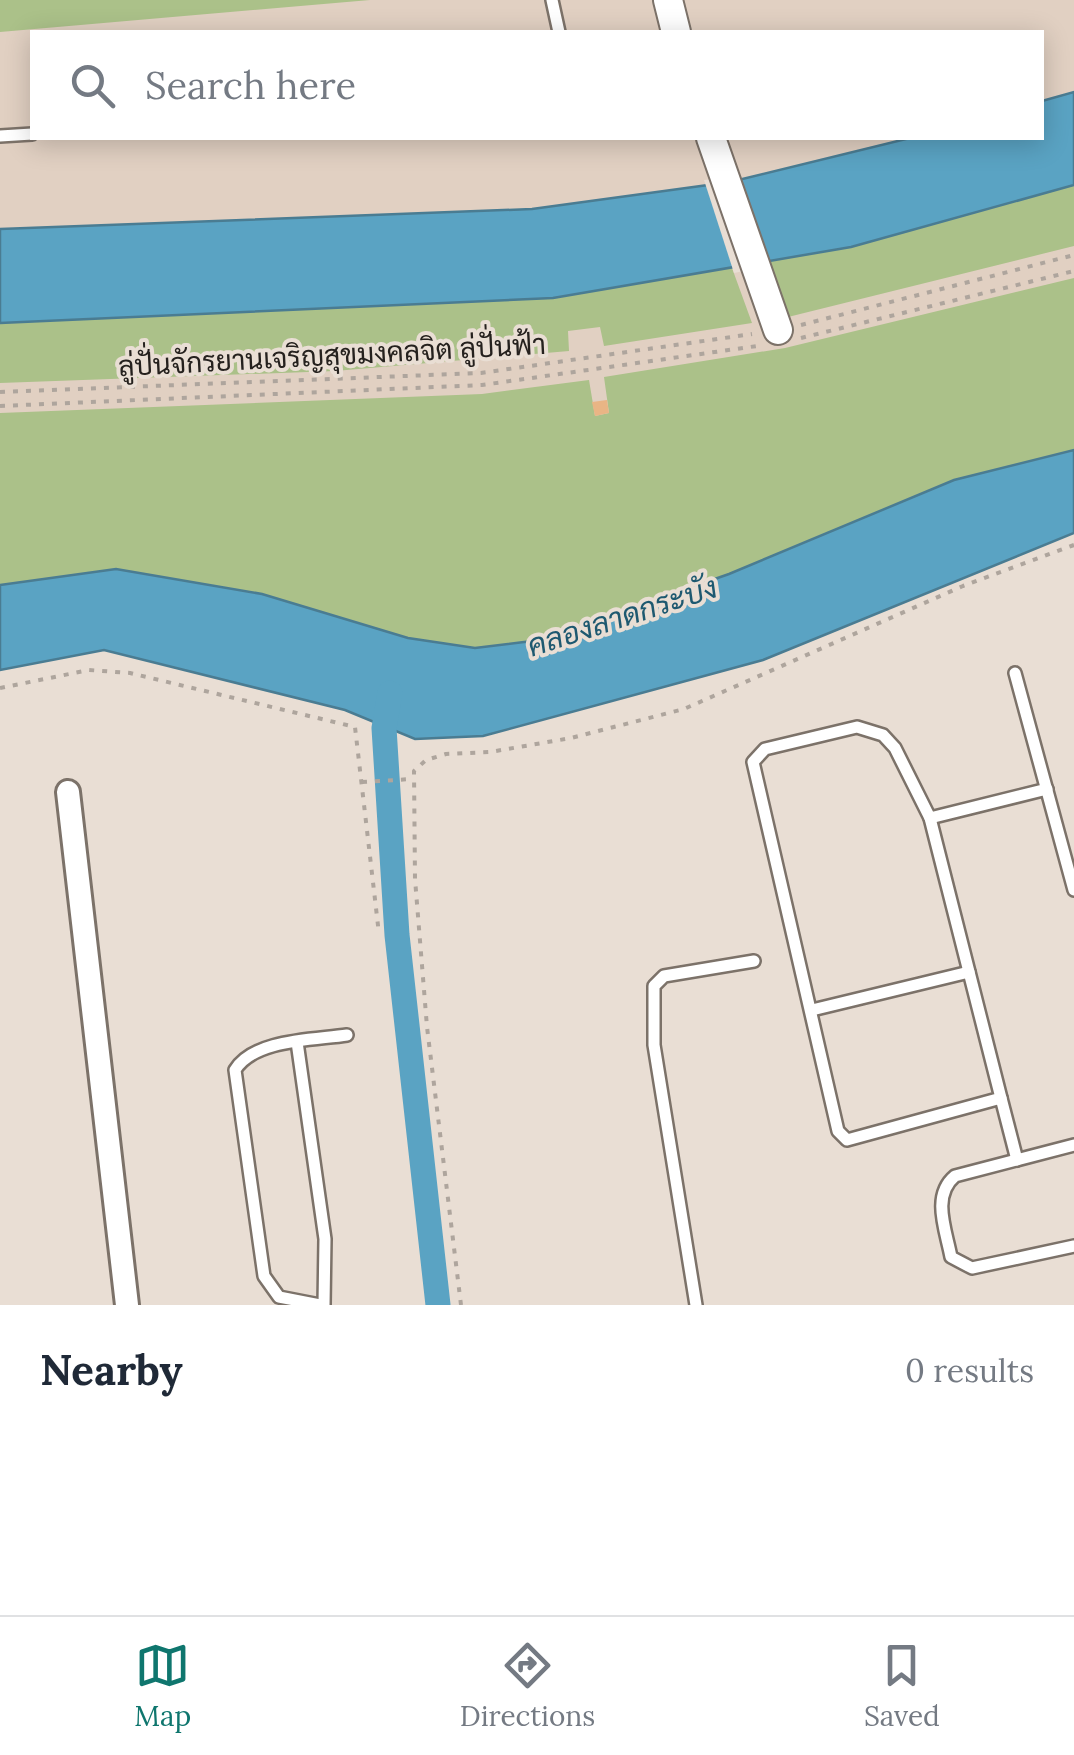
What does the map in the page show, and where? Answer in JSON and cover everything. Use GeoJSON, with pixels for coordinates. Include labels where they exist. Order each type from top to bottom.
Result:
{"type":"FeatureCollection","features":[{"type":"Feature","properties":{"kind":"street"},"geometry":{"type":"LineString","coordinates":[[668,0],[676,30]]}},
{"type":"Feature","properties":{"kind":"street"},"geometry":{"type":"LineString","coordinates":[[715,151],[781,338]]}},
{"type":"Feature","properties":{"kind":"street"},"geometry":{"type":"LineString","coordinates":[[68,792],[126,1305]]}},
{"type":"Feature","properties":{"kind":"lane"},"geometry":{"type":"LineString","coordinates":[[552,0],[558,30]]}},
{"type":"Feature","properties":{"kind":"lane"},"geometry":{"type":"LineString","coordinates":[[0,136],[30,134]]}},
{"type":"Feature","properties":{"kind":"lane"},"geometry":{"type":"LineString","coordinates":[[1014,673],[1074,890]]}},
{"type":"Feature","properties":{"kind":"lane"},"geometry":{"type":"LineString","coordinates":[[1001,1098],[847,1140],[838,1132],[752,762],[756,754],[866,727],[895,748],[930,818],[1017,1160]]}},
{"type":"Feature","properties":{"kind":"lane"},"geometry":{"type":"LineString","coordinates":[[930,818],[1047,789]]}},
{"type":"Feature","properties":{"kind":"lane"},"geometry":{"type":"LineString","coordinates":[[696,1305],[654,1045],[654,986],[664,976],[754,960]]}},
{"type":"Feature","properties":{"kind":"lane"},"geometry":{"type":"LineString","coordinates":[[812,1010],[969,972]]}},
{"type":"Feature","properties":{"kind":"lane"},"geometry":{"type":"LineString","coordinates":[[297,1042],[325,1240],[322,1305],[278,1297],[264,1276],[236,1070],[242,1060],[256,1052],[297,1042],[347,1035]]}},
{"type":"Feature","properties":{"kind":"lane"},"geometry":{"type":"LineString","coordinates":[[1074,1145],[954,1176],[944,1185],[940,1198],[951,1257],[972,1268],[1074,1246]]}},
{"type":"Feature","properties":{"kind":"path","name":"ลู่ปั่นจักรยานเจริญสุขมงคลจิต ลู่ปั่นฟ้า"},"geometry":{"type":"LineString","coordinates":[[0,392],[481,373],[781,338],[1074,256]]}},
{"type":"Feature","properties":{"kind":"path"},"geometry":{"type":"LineString","coordinates":[[0,406],[482,385],[781,338],[1074,271]]}},
{"type":"Feature","properties":{"kind":"path"},"geometry":{"type":"LineString","coordinates":[[460,1305],[426,1026],[412,779],[426,760],[571,738],[684,710],[963,586],[1074,545]]}},
{"type":"Feature","properties":{"kind":"path"},"geometry":{"type":"LineString","coordinates":[[0,688],[89,670],[130,673],[355,726],[379,934]]}},
{"type":"Feature","properties":{"kind":"path"},"geometry":{"type":"LineString","coordinates":[[362,782],[412,779]]}},
{"type":"Feature","properties":{"kind":"shaded area"},"geometry":{"type":"Polygon","coordinates":[[[0,0],[1074,0],[1074,356],[0,495],[0,0]]]}},
{"type":"Feature","properties":{"kind":"green space"},"geometry":{"type":"Polygon","coordinates":[[[0,0],[370,0],[0,32],[0,0]]]}},
{"type":"Feature","properties":{"kind":"green space"},"geometry":{"type":"Polygon","coordinates":[[[1074,185],[1074,246],[788,317],[767,262],[851,247],[1074,185]]]}},
{"type":"Feature","properties":{"kind":"green space"},"geometry":{"type":"Polygon","coordinates":[[[732,268],[752,323],[604,346],[600,327],[568,331],[569,351],[335,371],[0,383],[0,323],[553,298],[732,268]]]}},
{"type":"Feature","properties":{"kind":"green space"},"geometry":{"type":"Polygon","coordinates":[[[1074,278],[1074,450],[954,480],[729,574],[540,640],[475,648],[408,638],[262,594],[116,569],[0,585],[0,413],[482,394],[589,380],[595,416],[609,413],[604,377],[785,348],[1074,278]]]}},
{"type":"Feature","properties":{"kind":"water"},"geometry":{"type":"Polygon","coordinates":[[[1074,92],[1074,185],[851,247],[553,298],[0,323],[0,229],[532,209],[730,182],[902,140],[1044,140],[1044,100],[1074,92]]]}},
{"type":"Feature","properties":{"kind":"water","name":"คลองลาดกระบัง"},"geometry":{"type":"Polygon","coordinates":[[[1074,450],[1074,533],[763,660],[483,736],[415,739],[345,710],[104,650],[0,670],[0,585],[116,569],[262,594],[408,638],[475,648],[540,640],[729,574],[954,480],[1074,450]]]}},
{"type":"Feature","properties":{"kind":"pier"},"geometry":{"type":"Polygon","coordinates":[[[729,177],[769,266],[734,273],[704,180],[729,177]]]}},
{"type":"Feature","properties":{"kind":"building"},"geometry":{"type":"Polygon","coordinates":[[[607,400],[609,413],[595,416],[592,402],[607,400]]]}},
{"type":"Feature","properties":{"kind":"waterway"},"geometry":{"type":"LineString","coordinates":[[390,693],[384,728],[397,935],[438,1305]]}}]}
